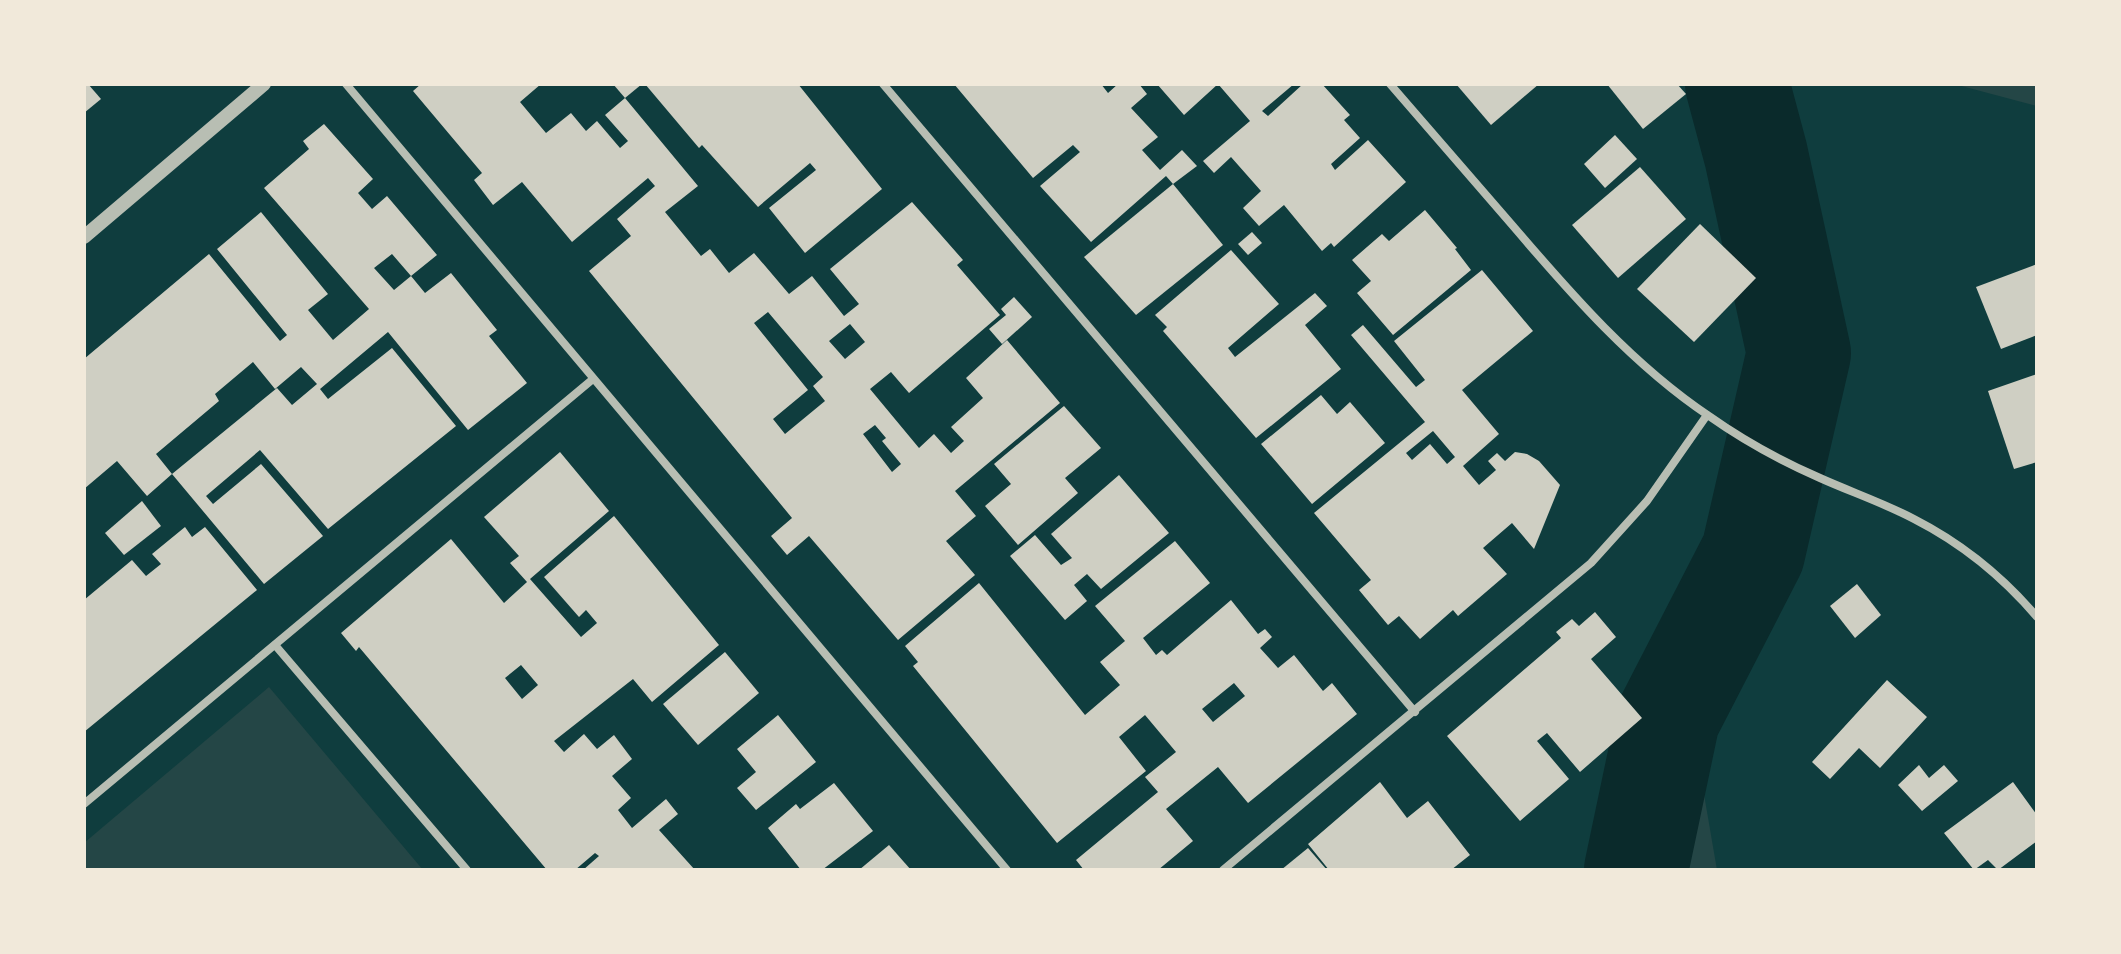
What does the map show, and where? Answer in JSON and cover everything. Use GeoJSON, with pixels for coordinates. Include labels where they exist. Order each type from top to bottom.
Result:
{"type":"FeatureCollection","features":[{"type":"Feature","properties":{"kind":"street"},"geometry":{"type":"LineString","coordinates":[[84,237],[264,84]]}},
{"type":"Feature","properties":{"kind":"street"},"geometry":{"type":"LineString","coordinates":[[346,84],[1007,870]]}},
{"type":"Feature","properties":{"kind":"street"},"geometry":{"type":"LineString","coordinates":[[883,84],[1415,712]]}},
{"type":"Feature","properties":{"kind":"street"},"geometry":{"type":"LineString","coordinates":[[1390,84],[1549,268],[1653,374],[1750,443],[1816,477],[1914,519],[1966,551],[2018,595],[2037,617]]}},
{"type":"Feature","properties":{"kind":"street"},"geometry":{"type":"LineString","coordinates":[[84,804],[593,379]]}},
{"type":"Feature","properties":{"kind":"street"},"geometry":{"type":"LineString","coordinates":[[1223,870],[1591,563],[1647,501],[1707,415]]}},
{"type":"Feature","properties":{"kind":"street"},"geometry":{"type":"LineString","coordinates":[[275,645],[467,870]]}},
{"type":"Feature","properties":{"kind":"shaded area"},"geometry":{"type":"Polygon","coordinates":[[[1954,84],[2037,84],[2037,106],[1954,84]]]}},
{"type":"Feature","properties":{"kind":"shaded area"},"geometry":{"type":"Polygon","coordinates":[[[269,687],[423,870],[84,870],[84,843],[269,687]]]}},
{"type":"Feature","properties":{"kind":"shaded area"},"geometry":{"type":"Polygon","coordinates":[[[1694,736],[1717,870],[1587,870],[1694,736]]]}},
{"type":"Feature","properties":{"kind":"building"},"geometry":{"type":"Polygon","coordinates":[[[84,84],[88,84],[101,99],[84,113],[84,84]]]}},
{"type":"Feature","properties":{"kind":"building"},"geometry":{"type":"Polygon","coordinates":[[[421,84],[541,84],[520,102],[546,133],[571,113],[586,131],[597,121],[620,148],[628,141],[605,115],[625,98],[698,186],[665,212],[701,256],[710,249],[729,273],[754,253],[789,294],[812,276],[844,316],[859,304],[830,269],[912,202],[963,260],[957,265],[1000,315],[909,393],[891,372],[870,389],[919,448],[934,434],[951,453],[964,441],[951,427],[983,398],[966,378],[1007,340],[1060,403],[955,491],[976,516],[946,541],[975,575],[898,640],[809,536],[787,555],[771,536],[792,518],[589,271],[631,236],[617,219],[655,186],[648,178],[572,242],[522,182],[493,205],[474,180],[482,173],[413,91],[421,84]],[[768,312],[754,323],[808,390],[773,419],[785,434],[825,401],[813,386],[823,377],[768,312]],[[850,324],[829,341],[845,359],[865,342],[850,324]],[[875,425],[863,434],[892,472],[901,464],[882,441],[886,438],[875,425]]]}},
{"type":"Feature","properties":{"kind":"building"},"geometry":{"type":"Polygon","coordinates":[[[613,84],[642,84],[625,98],[613,84]]]}},
{"type":"Feature","properties":{"kind":"building"},"geometry":{"type":"Polygon","coordinates":[[[645,84],[798,84],[882,189],[805,253],[769,208],[816,170],[810,163],[758,207],[702,145],[699,148],[645,84]]]}},
{"type":"Feature","properties":{"kind":"building"},"geometry":{"type":"Polygon","coordinates":[[[954,84],[1101,84],[1108,93],[1118,84],[1139,84],[1147,94],[1131,108],[1158,137],[1142,150],[1160,170],[1182,150],[1197,166],[1173,184],[1166,176],[1091,242],[1040,186],[1080,152],[1073,145],[1033,178],[954,84]]]}},
{"type":"Feature","properties":{"kind":"building"},"geometry":{"type":"Polygon","coordinates":[[[1157,84],[1218,84],[1184,115],[1157,84]]]}},
{"type":"Feature","properties":{"kind":"building"},"geometry":{"type":"Polygon","coordinates":[[[1218,84],[1294,84],[1262,111],[1268,116],[1303,84],[1322,84],[1350,115],[1344,120],[1360,138],[1331,164],[1335,170],[1368,140],[1406,182],[1334,247],[1331,243],[1322,251],[1284,205],[1259,226],[1243,208],[1261,191],[1231,157],[1214,173],[1203,161],[1250,121],[1218,84]]]}},
{"type":"Feature","properties":{"kind":"building"},"geometry":{"type":"Polygon","coordinates":[[[1456,84],[1539,84],[1491,125],[1456,84]]]}},
{"type":"Feature","properties":{"kind":"building"},"geometry":{"type":"Polygon","coordinates":[[[1607,84],[1677,84],[1686,94],[1643,129],[1607,84]]]}},
{"type":"Feature","properties":{"kind":"building"},"geometry":{"type":"Polygon","coordinates":[[[324,124],[373,179],[358,193],[372,209],[387,196],[437,255],[411,276],[425,293],[451,273],[497,330],[489,336],[527,383],[468,430],[388,332],[320,389],[328,399],[392,348],[456,426],[328,529],[260,450],[206,496],[213,504],[261,464],[323,536],[264,584],[172,474],[147,496],[117,461],[84,489],[84,359],[209,254],[280,341],[287,335],[217,249],[261,212],[328,294],[308,310],[333,340],[369,309],[264,188],[309,149],[303,141],[324,124]],[[392,254],[374,268],[394,290],[411,276],[392,254]],[[253,362],[215,394],[219,401],[156,454],[172,474],[277,388],[292,405],[317,384],[301,367],[275,389],[253,362]]]}},
{"type":"Feature","properties":{"kind":"building"},"geometry":{"type":"Polygon","coordinates":[[[1615,135],[1637,159],[1605,188],[1584,164],[1615,135]]]}},
{"type":"Feature","properties":{"kind":"building"},"geometry":{"type":"Polygon","coordinates":[[[1640,167],[1686,219],[1618,278],[1572,225],[1640,167]]]}},
{"type":"Feature","properties":{"kind":"building"},"geometry":{"type":"Polygon","coordinates":[[[1173,184],[1223,245],[1136,315],[1084,257],[1173,184]]]}},
{"type":"Feature","properties":{"kind":"building"},"geometry":{"type":"Polygon","coordinates":[[[1425,210],[1471,270],[1393,335],[1357,293],[1371,281],[1352,260],[1382,234],[1389,241],[1425,210]]]}},
{"type":"Feature","properties":{"kind":"building"},"geometry":{"type":"Polygon","coordinates":[[[1700,224],[1756,278],[1694,342],[1637,289],[1700,224]]]}},
{"type":"Feature","properties":{"kind":"building"},"geometry":{"type":"Polygon","coordinates":[[[1252,232],[1262,243],[1248,255],[1238,244],[1252,232]]]}},
{"type":"Feature","properties":{"kind":"building"},"geometry":{"type":"Polygon","coordinates":[[[1231,250],[1279,304],[1228,348],[1235,357],[1315,293],[1327,306],[1305,325],[1341,369],[1256,438],[1163,331],[1167,327],[1155,315],[1231,250]]]}},
{"type":"Feature","properties":{"kind":"building"},"geometry":{"type":"Polygon","coordinates":[[[2037,264],[2037,335],[2001,349],[1976,287],[2037,264]]]}},
{"type":"Feature","properties":{"kind":"building"},"geometry":{"type":"Polygon","coordinates":[[[1482,270],[1533,331],[1462,390],[1499,434],[1463,466],[1479,485],[1496,470],[1488,461],[1497,453],[1505,461],[1515,452],[1527,454],[1539,461],[1560,485],[1534,549],[1512,523],[1483,548],[1507,574],[1458,616],[1453,610],[1420,639],[1399,616],[1388,625],[1359,590],[1371,580],[1314,513],[1425,422],[1351,335],[1363,325],[1416,387],[1425,380],[1394,341],[1482,270]],[[1433,431],[1406,453],[1412,460],[1430,444],[1447,464],[1455,457],[1433,431]]]}},
{"type":"Feature","properties":{"kind":"building"},"geometry":{"type":"Polygon","coordinates":[[[1014,297],[1032,317],[1002,344],[989,329],[1006,315],[1001,309],[1014,297]]]}},
{"type":"Feature","properties":{"kind":"building"},"geometry":{"type":"Polygon","coordinates":[[[2037,374],[2037,462],[2014,469],[1988,391],[2037,374]]]}},
{"type":"Feature","properties":{"kind":"building"},"geometry":{"type":"Polygon","coordinates":[[[1321,395],[1337,414],[1350,402],[1385,443],[1312,504],[1261,444],[1321,395]]]}},
{"type":"Feature","properties":{"kind":"building"},"geometry":{"type":"Polygon","coordinates":[[[1064,406],[1101,448],[1065,478],[1078,493],[1018,545],[985,506],[1011,484],[994,464],[1064,406]]]}},
{"type":"Feature","properties":{"kind":"building"},"geometry":{"type":"Polygon","coordinates":[[[560,452],[609,511],[530,579],[581,637],[597,623],[586,610],[579,617],[544,577],[614,516],[719,645],[652,702],[633,679],[554,741],[564,752],[584,734],[597,749],[614,735],[632,759],[612,776],[631,798],[618,810],[632,828],[666,799],[678,814],[659,830],[695,870],[583,870],[599,856],[595,853],[575,870],[547,870],[359,647],[356,651],[341,633],[451,539],[504,603],[527,582],[510,563],[519,556],[484,517],[560,452]],[[521,665],[505,678],[522,699],[538,685],[521,665]]]}},
{"type":"Feature","properties":{"kind":"building"},"geometry":{"type":"Polygon","coordinates":[[[1119,475],[1169,533],[1101,589],[1087,574],[1074,585],[1087,601],[1065,620],[1010,556],[1035,535],[1061,565],[1072,558],[1051,534],[1119,475]]]}},
{"type":"Feature","properties":{"kind":"building"},"geometry":{"type":"Polygon","coordinates":[[[142,501],[161,526],[124,555],[105,533],[142,501]]]}},
{"type":"Feature","properties":{"kind":"building"},"geometry":{"type":"Polygon","coordinates":[[[185,527],[192,537],[205,527],[257,590],[84,732],[84,600],[132,560],[146,576],[161,564],[152,554],[185,527]]]}},
{"type":"Feature","properties":{"kind":"building"},"geometry":{"type":"Polygon","coordinates":[[[1175,541],[1210,583],[1143,638],[1156,655],[1162,650],[1167,655],[1231,600],[1258,634],[1265,629],[1272,637],[1260,648],[1278,668],[1294,655],[1323,691],[1332,683],[1357,714],[1248,803],[1218,767],[1166,809],[1193,841],[1158,870],[1084,870],[1076,860],[1158,792],[1145,777],[1176,752],[1145,715],[1119,737],[1146,771],[1057,843],[913,666],[918,662],[905,646],[979,583],[1085,715],[1120,685],[1100,662],[1125,641],[1095,606],[1175,541]],[[1234,683],[1202,709],[1213,722],[1245,696],[1234,683]]]}},
{"type":"Feature","properties":{"kind":"building"},"geometry":{"type":"Polygon","coordinates":[[[1857,584],[1881,615],[1855,638],[1830,606],[1857,584]]]}},
{"type":"Feature","properties":{"kind":"building"},"geometry":{"type":"Polygon","coordinates":[[[1595,612],[1616,637],[1591,659],[1642,718],[1580,772],[1547,733],[1537,741],[1569,779],[1520,821],[1447,736],[1561,638],[1556,632],[1572,619],[1579,626],[1595,612]]]}},
{"type":"Feature","properties":{"kind":"building"},"geometry":{"type":"Polygon","coordinates":[[[725,652],[759,693],[698,745],[663,704],[725,652]]]}},
{"type":"Feature","properties":{"kind":"building"},"geometry":{"type":"Polygon","coordinates":[[[1887,680],[1927,717],[1880,768],[1859,748],[1830,779],[1812,762],[1887,680]]]}},
{"type":"Feature","properties":{"kind":"building"},"geometry":{"type":"Polygon","coordinates":[[[778,715],[816,762],[756,810],[737,788],[756,772],[737,749],[778,715]]]}},
{"type":"Feature","properties":{"kind":"building"},"geometry":{"type":"Polygon","coordinates":[[[1919,765],[1929,778],[1944,765],[1958,781],[1922,811],[1898,785],[1919,765]]]}},
{"type":"Feature","properties":{"kind":"building"},"geometry":{"type":"Polygon","coordinates":[[[1380,782],[1407,818],[1428,801],[1470,855],[1451,870],[1329,870],[1308,844],[1380,782]]]}},
{"type":"Feature","properties":{"kind":"building"},"geometry":{"type":"Polygon","coordinates":[[[2013,782],[2037,815],[2037,841],[1998,870],[1988,860],[1974,870],[1944,833],[2013,782]]]}},
{"type":"Feature","properties":{"kind":"building"},"geometry":{"type":"Polygon","coordinates":[[[834,783],[873,831],[822,870],[801,870],[768,828],[796,804],[800,809],[834,783]]]}},
{"type":"Feature","properties":{"kind":"building"},"geometry":{"type":"Polygon","coordinates":[[[889,845],[911,870],[859,870],[889,845]]]}},
{"type":"Feature","properties":{"kind":"building"},"geometry":{"type":"Polygon","coordinates":[[[1308,848],[1327,870],[1281,870],[1308,848]]]}},
{"type":"Feature","properties":{"kind":"waterway"},"geometry":{"type":"LineString","coordinates":[[1636,870],[1668,718],[1753,553],[1799,353],[1756,155],[1737,84]]}}]}
